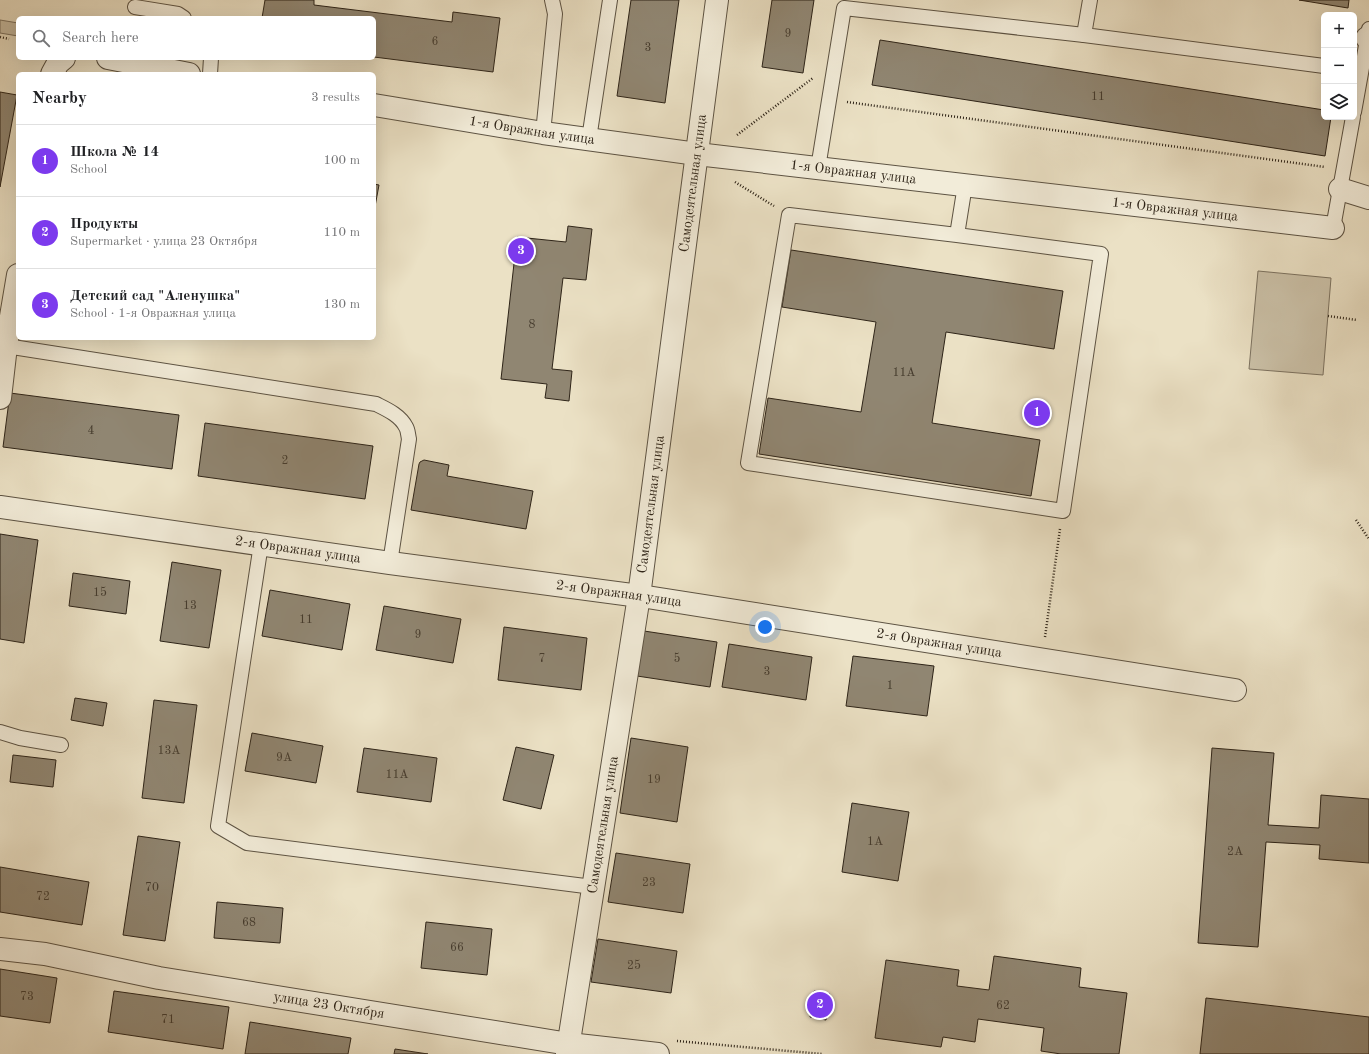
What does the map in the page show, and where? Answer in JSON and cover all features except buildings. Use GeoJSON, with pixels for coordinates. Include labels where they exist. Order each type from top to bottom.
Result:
{"type":"FeatureCollection","features":[{"type":"Feature","properties":{"kind":"street","name":"Самодеятельная улица"},"geometry":{"type":"LineString","coordinates":[[568,1049],[639,596],[704,154],[717,0]]}},
{"type":"Feature","properties":{"kind":"street"},"geometry":{"type":"LineString","coordinates":[[53,72],[58,63],[62,60]]}},
{"type":"Feature","properties":{"kind":"street"},"geometry":{"type":"LineString","coordinates":[[115,60],[155,71],[166,72]]}},
{"type":"Feature","properties":{"kind":"street","name":"1-я Овражная улица"},"geometry":{"type":"LineString","coordinates":[[376,105],[542,133],[704,154],[1333,228]]}},
{"type":"Feature","properties":{"kind":"street"},"geometry":{"type":"LineString","coordinates":[[1342,179],[1368,201]]}},
{"type":"Feature","properties":{"kind":"street"},"geometry":{"type":"LineString","coordinates":[[0,398],[6,346],[16,287]]}},
{"type":"Feature","properties":{"kind":"street","name":"2-я Овражная улица"},"geometry":{"type":"LineString","coordinates":[[0,508],[390,563],[639,596],[1235,690]]}},
{"type":"Feature","properties":{"kind":"street","name":"улица 23 Октября"},"geometry":{"type":"LineString","coordinates":[[0,950],[45,954],[159,978],[568,1049],[666,1047]]}},
{"type":"Feature","properties":{"kind":"lane"},"geometry":{"type":"LineString","coordinates":[[542,133],[555,14],[552,0]]}},
{"type":"Feature","properties":{"kind":"lane"},"geometry":{"type":"LineString","coordinates":[[589,139],[610,0]]}},
{"type":"Feature","properties":{"kind":"lane"},"geometry":{"type":"LineString","coordinates":[[1084,35],[1090,0]]}},
{"type":"Feature","properties":{"kind":"lane"},"geometry":{"type":"LineString","coordinates":[[818,168],[845,4],[1321,66]]}},
{"type":"Feature","properties":{"kind":"lane"},"geometry":{"type":"LineString","coordinates":[[135,7],[178,14],[181,16]]}},
{"type":"Feature","properties":{"kind":"lane"},"geometry":{"type":"LineString","coordinates":[[1357,84],[1358,71],[1368,35]]}},
{"type":"Feature","properties":{"kind":"lane"},"geometry":{"type":"LineString","coordinates":[[210,72],[211,60]]}},
{"type":"Feature","properties":{"kind":"lane"},"geometry":{"type":"LineString","coordinates":[[1333,228],[1352,120]]}},
{"type":"Feature","properties":{"kind":"lane"},"geometry":{"type":"LineString","coordinates":[[957,235],[965,185]]}},
{"type":"Feature","properties":{"kind":"lane"},"geometry":{"type":"LineString","coordinates":[[789,215],[957,235],[1101,254],[1063,511],[748,463],[789,215]]}},
{"type":"Feature","properties":{"kind":"lane"},"geometry":{"type":"LineString","coordinates":[[6,346],[376,404],[391,412],[400,419],[406,427],[409,439],[390,563]]}},
{"type":"Feature","properties":{"kind":"lane"},"geometry":{"type":"LineString","coordinates":[[261,544],[218,826],[247,843],[593,887]]}},
{"type":"Feature","properties":{"kind":"lane"},"geometry":{"type":"LineString","coordinates":[[0,732],[20,738],[61,745]]}},
{"type":"Feature","properties":{"kind":"path"},"geometry":{"type":"LineString","coordinates":[[0,37],[9,39]]}},
{"type":"Feature","properties":{"kind":"path"},"geometry":{"type":"LineString","coordinates":[[704,154],[836,61]]}},
{"type":"Feature","properties":{"kind":"path"},"geometry":{"type":"LineString","coordinates":[[829,100],[1342,179]]}},
{"type":"Feature","properties":{"kind":"path"},"geometry":{"type":"LineString","coordinates":[[728,178],[789,215]]}},
{"type":"Feature","properties":{"kind":"path"},"geometry":{"type":"LineString","coordinates":[[1328,316],[1357,320]]}},
{"type":"Feature","properties":{"kind":"path"},"geometry":{"type":"LineString","coordinates":[[1042,660],[1063,511]]}},
{"type":"Feature","properties":{"kind":"path"},"geometry":{"type":"LineString","coordinates":[[1356,520],[1369,539]]}},
{"type":"Feature","properties":{"kind":"path"},"geometry":{"type":"LineString","coordinates":[[666,1047],[822,1054]]}},
{"type":"Feature","properties":{"kind":"shaded area"},"geometry":{"type":"Polygon","coordinates":[[[0,20],[16,23],[16,36],[0,33],[0,20]]]}},
{"type":"Feature","properties":{"kind":"shaded area"},"geometry":{"type":"Polygon","coordinates":[[[1258,271],[1331,278],[1323,375],[1249,369],[1258,271]]]}},
{"type":"Feature","properties":{"kind":"place","name":"Детский сад \"Аленушка\""},"geometry":{"type":"Point","coordinates":[521,251]}},
{"type":"Feature","properties":{"kind":"place","name":"Школа № 14"},"geometry":{"type":"Point","coordinates":[1037,413]}},
{"type":"Feature","properties":{"kind":"place","name":"Продукты"},"geometry":{"type":"Point","coordinates":[820,1005]}}]}
